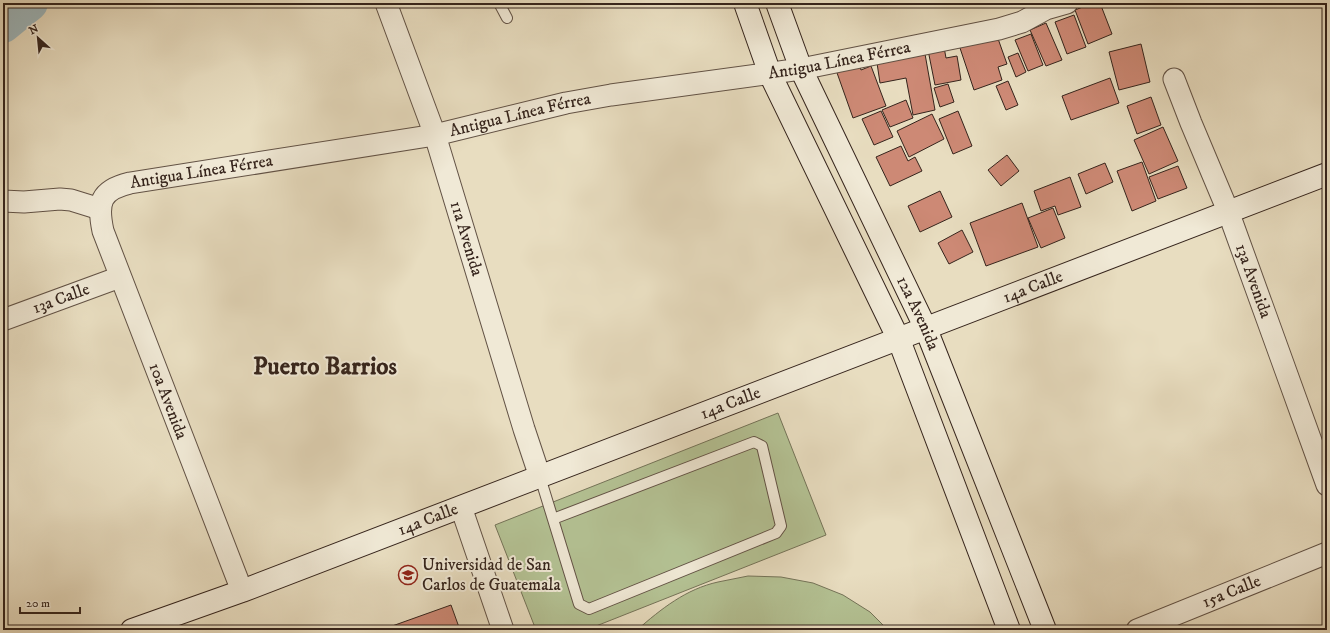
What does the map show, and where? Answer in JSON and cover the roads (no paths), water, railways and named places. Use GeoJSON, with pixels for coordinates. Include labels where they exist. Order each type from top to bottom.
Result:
{"type":"FeatureCollection","features":[{"type":"Feature","properties":{"kind":"main road","name":"12a Avenida"},"geometry":{"type":"LineString","coordinates":[[745,3],[770,74],[899,340],[1009,630]]}},
{"type":"Feature","properties":{"kind":"main road","name":"12a Avenida"},"geometry":{"type":"LineString","coordinates":[[778,3],[801,69],[926,329],[1045,630]]}},
{"type":"Feature","properties":{"kind":"main road","name":"14a Calle"},"geometry":{"type":"LineString","coordinates":[[132,630],[242,591],[461,506],[899,340],[1228,211],[1327,174]]}},
{"type":"Feature","properties":{"kind":"street","name":"11a Avenida"},"geometry":{"type":"LineString","coordinates":[[386,3],[435,135],[524,429],[540,477]]}},
{"type":"Feature","properties":{"kind":"street","name":"Antigua Línea Férrea"},"geometry":{"type":"LineString","coordinates":[[100,210],[101,200],[106,193],[113,188],[130,183],[435,135],[537,110],[611,95],[801,69],[999,29],[1022,22],[1046,9],[1066,3]]}},
{"type":"Feature","properties":{"kind":"street","name":"13a Avenida"},"geometry":{"type":"LineString","coordinates":[[1174,79],[1228,211],[1327,485]]}},
{"type":"Feature","properties":{"kind":"street"},"geometry":{"type":"LineString","coordinates":[[3,201],[24,202],[60,199],[72,200],[100,210]]}},
{"type":"Feature","properties":{"kind":"street","name":"10a Avenida"},"geometry":{"type":"LineString","coordinates":[[100,210],[103,231],[242,591]]}},
{"type":"Feature","properties":{"kind":"street","name":"13a Calle"},"geometry":{"type":"LineString","coordinates":[[3,320],[120,276]]}},
{"type":"Feature","properties":{"kind":"street"},"geometry":{"type":"LineString","coordinates":[[461,506],[503,630]]}},
{"type":"Feature","properties":{"kind":"street","name":"15a Calle"},"geometry":{"type":"LineString","coordinates":[[1137,630],[1327,553]]}},
{"type":"Feature","properties":{"kind":"lane"},"geometry":{"type":"LineString","coordinates":[[499,3],[507,18]]}},
{"type":"Feature","properties":{"kind":"lane"},"geometry":{"type":"LineString","coordinates":[[540,477],[579,604],[590,609],[776,533],[781,526],[762,446],[754,442],[553,519]]}},
{"type":"Feature","properties":{"kind":"waterway"},"geometry":{"type":"LineString","coordinates":[[3,25],[30,3]]}},
{"type":"Feature","properties":{"kind":"place","name":"Universidad de San Carlos de Guatemala"},"geometry":{"type":"Point","coordinates":[408,575]}},
{"type":"Feature","properties":{"kind":"district","name":"Puerto Barrios"},"geometry":{"type":"Point","coordinates":[325,366]}}]}
